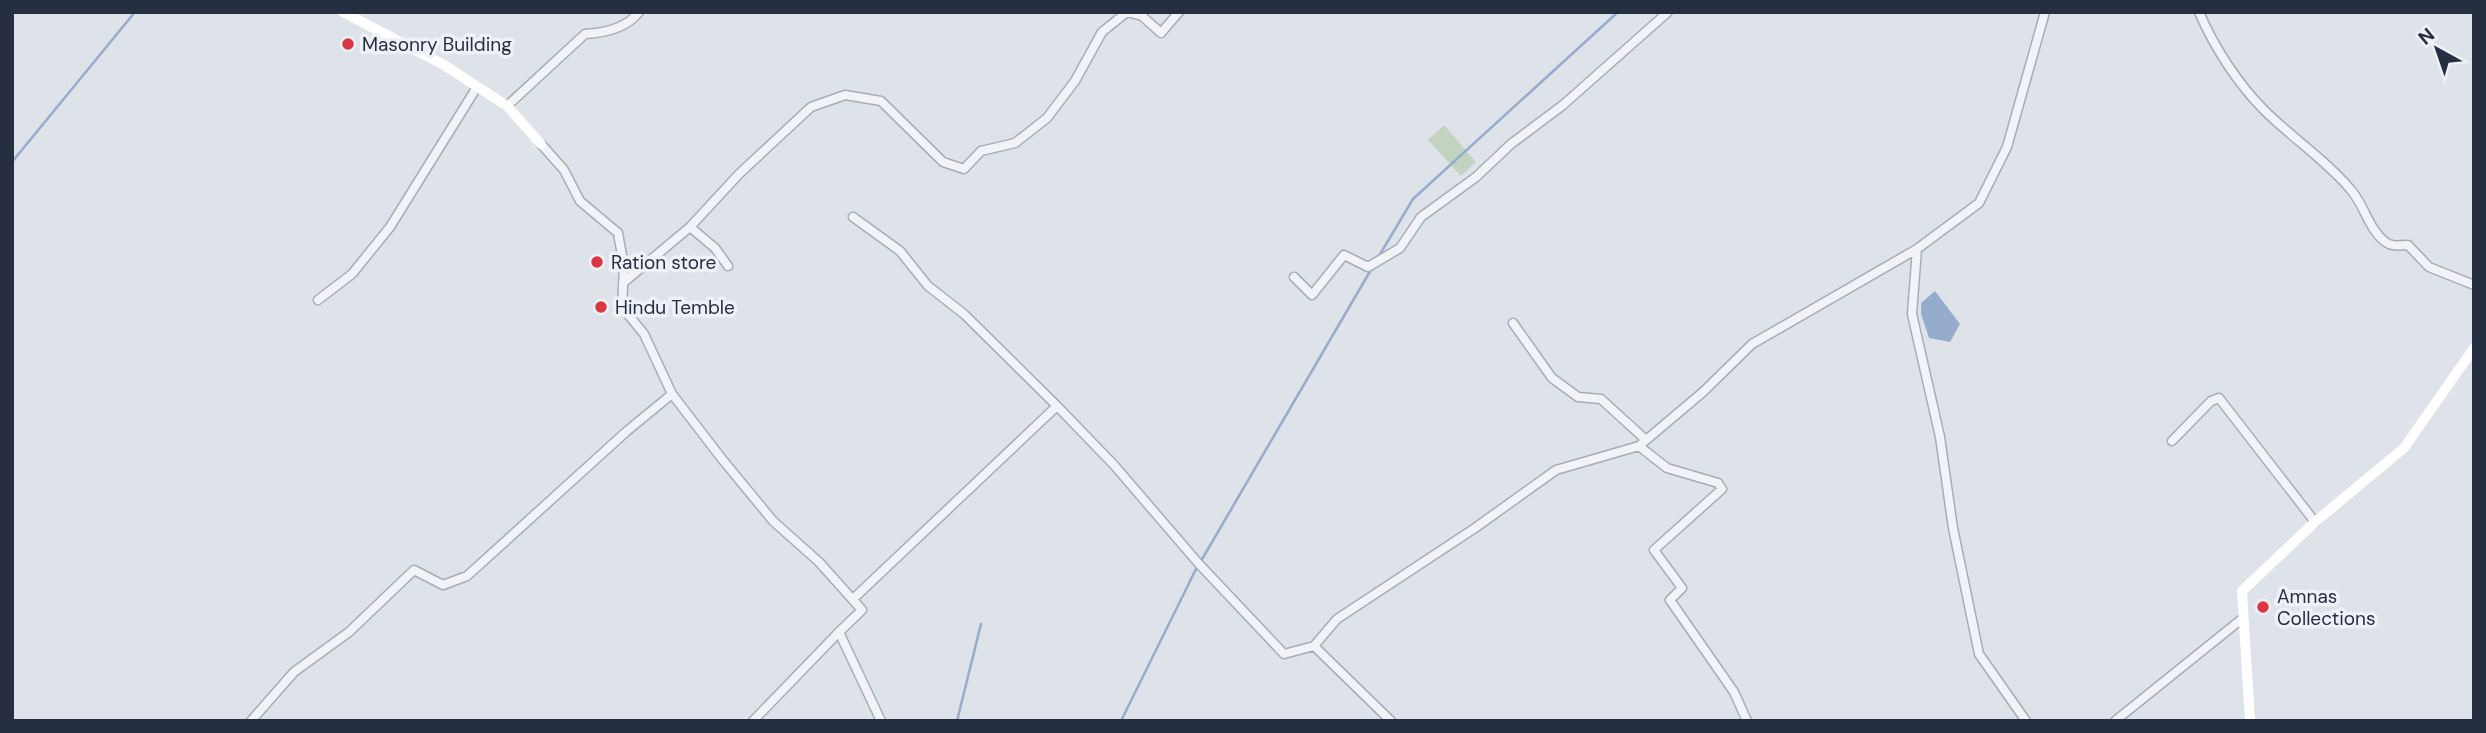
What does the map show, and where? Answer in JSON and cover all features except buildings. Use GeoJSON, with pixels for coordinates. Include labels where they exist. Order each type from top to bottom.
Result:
{"type":"FeatureCollection","features":[{"type":"Feature","properties":{"kind":"main road"},"geometry":{"type":"LineString","coordinates":[[343,12],[444,65],[507,106],[541,144]]}},
{"type":"Feature","properties":{"kind":"main road"},"geometry":{"type":"LineString","coordinates":[[2250,721],[2242,591],[2248,582],[2315,522],[2404,448],[2474,348]]}},
{"type":"Feature","properties":{"kind":"street"},"geometry":{"type":"LineString","coordinates":[[507,106],[585,34],[605,33],[634,19],[639,12]]}},
{"type":"Feature","properties":{"kind":"street"},"geometry":{"type":"LineString","coordinates":[[623,283],[690,227],[738,174],[811,107],[845,95],[881,101],[943,162],[964,169],[981,151],[1015,143],[1047,118],[1075,80],[1102,32],[1127,12],[1142,16],[1161,33],[1179,12]]}},
{"type":"Feature","properties":{"kind":"street"},"geometry":{"type":"LineString","coordinates":[[1294,277],[1312,295],[1344,255],[1368,267],[1400,248],[1421,217],[1476,177],[1668,12]]}},
{"type":"Feature","properties":{"kind":"street"},"geometry":{"type":"LineString","coordinates":[[853,217],[900,251],[928,286],[964,314],[1057,406],[1114,465],[1273,645],[1284,654],[1314,646],[1337,619],[1475,528],[1556,470],[1642,443],[1703,392],[1752,344],[1917,249],[1979,202],[2007,147],[2045,12]]}},
{"type":"Feature","properties":{"kind":"street"},"geometry":{"type":"LineString","coordinates":[[2199,12],[2217,47],[2258,103],[2353,192],[2365,215],[2386,242],[2394,246],[2408,245],[2429,267],[2474,285]]}},
{"type":"Feature","properties":{"kind":"street"},"geometry":{"type":"LineString","coordinates":[[318,300],[352,274],[390,227],[477,87]]}},
{"type":"Feature","properties":{"kind":"street"},"geometry":{"type":"LineString","coordinates":[[541,144],[564,170],[580,201],[618,233],[623,283],[622,307],[644,334],[673,394],[773,521],[819,562],[862,610],[753,721]]}},
{"type":"Feature","properties":{"kind":"street"},"geometry":{"type":"LineString","coordinates":[[690,227],[709,243],[728,266]]}},
{"type":"Feature","properties":{"kind":"street"},"geometry":{"type":"LineString","coordinates":[[1917,249],[1912,314],[1940,437],[1953,528],[1979,654],[2026,721]]}},
{"type":"Feature","properties":{"kind":"street"},"geometry":{"type":"LineString","coordinates":[[1513,323],[1552,377],[1578,397],[1601,399],[1667,468],[1718,483],[1722,489],[1654,551],[1682,588],[1671,600],[1734,692],[1747,721]]}},
{"type":"Feature","properties":{"kind":"street"},"geometry":{"type":"LineString","coordinates":[[251,721],[294,672],[349,632],[414,570],[443,584],[467,576],[627,431],[673,394]]}},
{"type":"Feature","properties":{"kind":"street"},"geometry":{"type":"LineString","coordinates":[[2172,441],[2211,401],[2219,398],[2315,522]]}},
{"type":"Feature","properties":{"kind":"street"},"geometry":{"type":"LineString","coordinates":[[853,599],[1057,406]]}},
{"type":"Feature","properties":{"kind":"street"},"geometry":{"type":"LineString","coordinates":[[2115,721],[2243,618]]}},
{"type":"Feature","properties":{"kind":"street"},"geometry":{"type":"LineString","coordinates":[[839,632],[881,721]]}},
{"type":"Feature","properties":{"kind":"street"},"geometry":{"type":"LineString","coordinates":[[1314,646],[1391,721]]}},
{"type":"Feature","properties":{"kind":"green space"},"geometry":{"type":"Polygon","coordinates":[[[1444,125],[1476,162],[1461,176],[1428,140],[1444,125]]]}},
{"type":"Feature","properties":{"kind":"water"},"geometry":{"type":"Polygon","coordinates":[[[1935,291],[1960,324],[1950,342],[1929,338],[1921,314],[1921,303],[1935,291]]]}},
{"type":"Feature","properties":{"kind":"waterway"},"geometry":{"type":"LineString","coordinates":[[12,162],[135,12]]}},
{"type":"Feature","properties":{"kind":"waterway"},"geometry":{"type":"LineString","coordinates":[[1379,256],[1413,199],[1618,12]]}},
{"type":"Feature","properties":{"kind":"waterway"},"geometry":{"type":"LineString","coordinates":[[1201,561],[1372,268]]}},
{"type":"Feature","properties":{"kind":"waterway"},"geometry":{"type":"LineString","coordinates":[[1121,721],[1197,567]]}},
{"type":"Feature","properties":{"kind":"waterway"},"geometry":{"type":"LineString","coordinates":[[957,721],[981,624]]}},
{"type":"Feature","properties":{"kind":"place","name":"Masonry Building"},"geometry":{"type":"Point","coordinates":[348,44]}},
{"type":"Feature","properties":{"kind":"place","name":"Ration store"},"geometry":{"type":"Point","coordinates":[597,262]}},
{"type":"Feature","properties":{"kind":"place","name":"Hindu Temble"},"geometry":{"type":"Point","coordinates":[601,307]}},
{"type":"Feature","properties":{"kind":"place","name":"Amnas Collections"},"geometry":{"type":"Point","coordinates":[2263,607]}}]}
